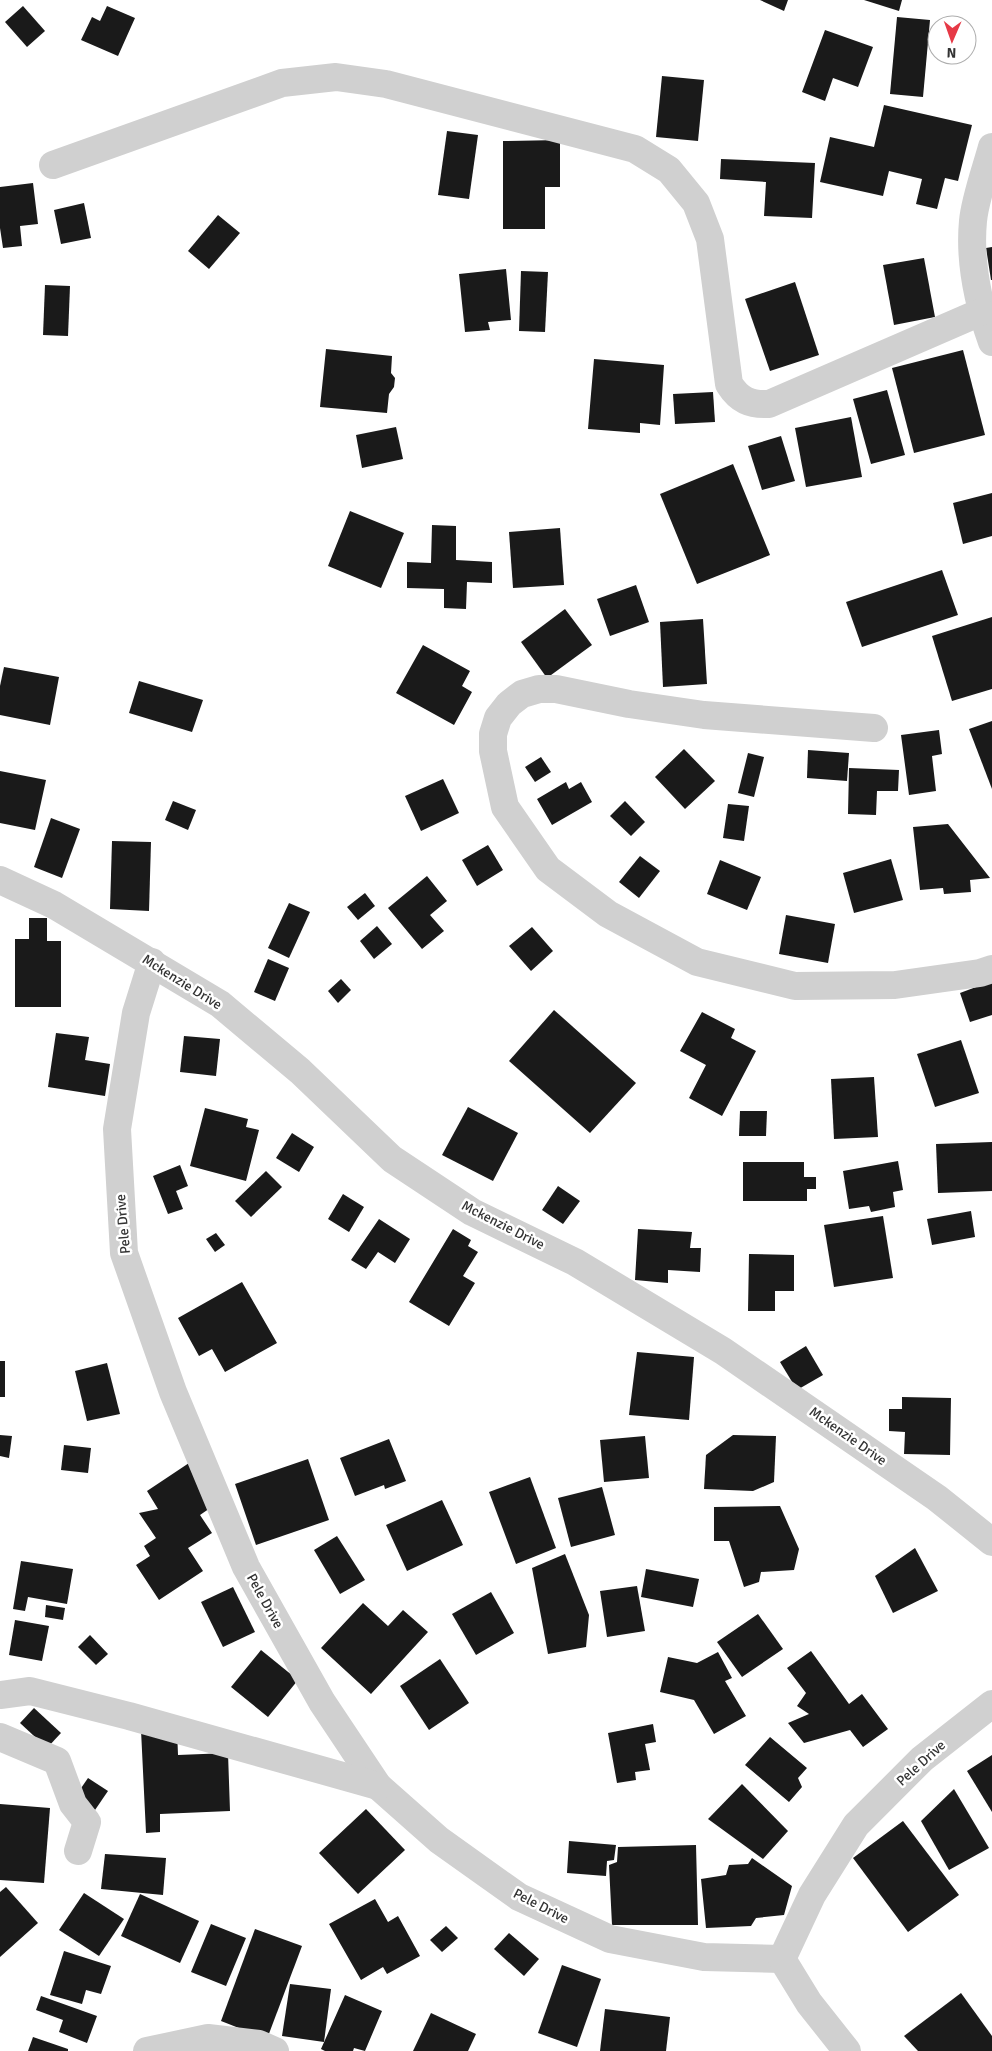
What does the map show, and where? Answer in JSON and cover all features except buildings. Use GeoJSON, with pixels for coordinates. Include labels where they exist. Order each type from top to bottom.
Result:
{"type":"FeatureCollection","features":[{"type":"Feature","properties":{"kind":"street"},"geometry":{"type":"LineString","coordinates":[[53,165],[282,83],[336,77],[386,84],[635,149],[669,170],[696,204],[710,239],[729,384],[735,394],[745,401],[768,404],[981,312]]}},
{"type":"Feature","properties":{"kind":"street"},"geometry":{"type":"LineString","coordinates":[[992,147],[973,220],[972,269],[981,312],[992,342]]}},
{"type":"Feature","properties":{"kind":"street"},"geometry":{"type":"LineString","coordinates":[[874,728],[704,716],[629,704],[556,689],[539,689],[522,694],[509,704],[498,718],[493,734],[493,751],[505,807],[548,869],[608,914],[697,962],[795,986],[896,985],[980,973],[992,969]]}},
{"type":"Feature","properties":{"kind":"street","name":"Mckenzie Drive"},"geometry":{"type":"LineString","coordinates":[[0,880],[54,905],[220,1004],[300,1071],[392,1159],[472,1212],[576,1262],[723,1351],[937,1498],[992,1542]]}},
{"type":"Feature","properties":{"kind":"street","name":"Pele Drive"},"geometry":{"type":"LineString","coordinates":[[152,962],[136,1013],[117,1129],[124,1253],[173,1392],[246,1567],[322,1702],[378,1786],[439,1840],[519,1897],[610,1939],[704,1957],[782,1959],[812,1895],[856,1825],[922,1759],[992,1704]]}},
{"type":"Feature","properties":{"kind":"street"},"geometry":{"type":"LineString","coordinates":[[0,1694],[30,1690],[378,1786]]}},
{"type":"Feature","properties":{"kind":"street"},"geometry":{"type":"LineString","coordinates":[[0,1737],[57,1761],[73,1804],[87,1822],[78,1851]]}},
{"type":"Feature","properties":{"kind":"street"},"geometry":{"type":"LineString","coordinates":[[782,1959],[809,2003],[847,2051]]}},
{"type":"Feature","properties":{"kind":"street"},"geometry":{"type":"LineString","coordinates":[[147,2051],[208,2038],[259,2044],[275,2051]]}}]}
